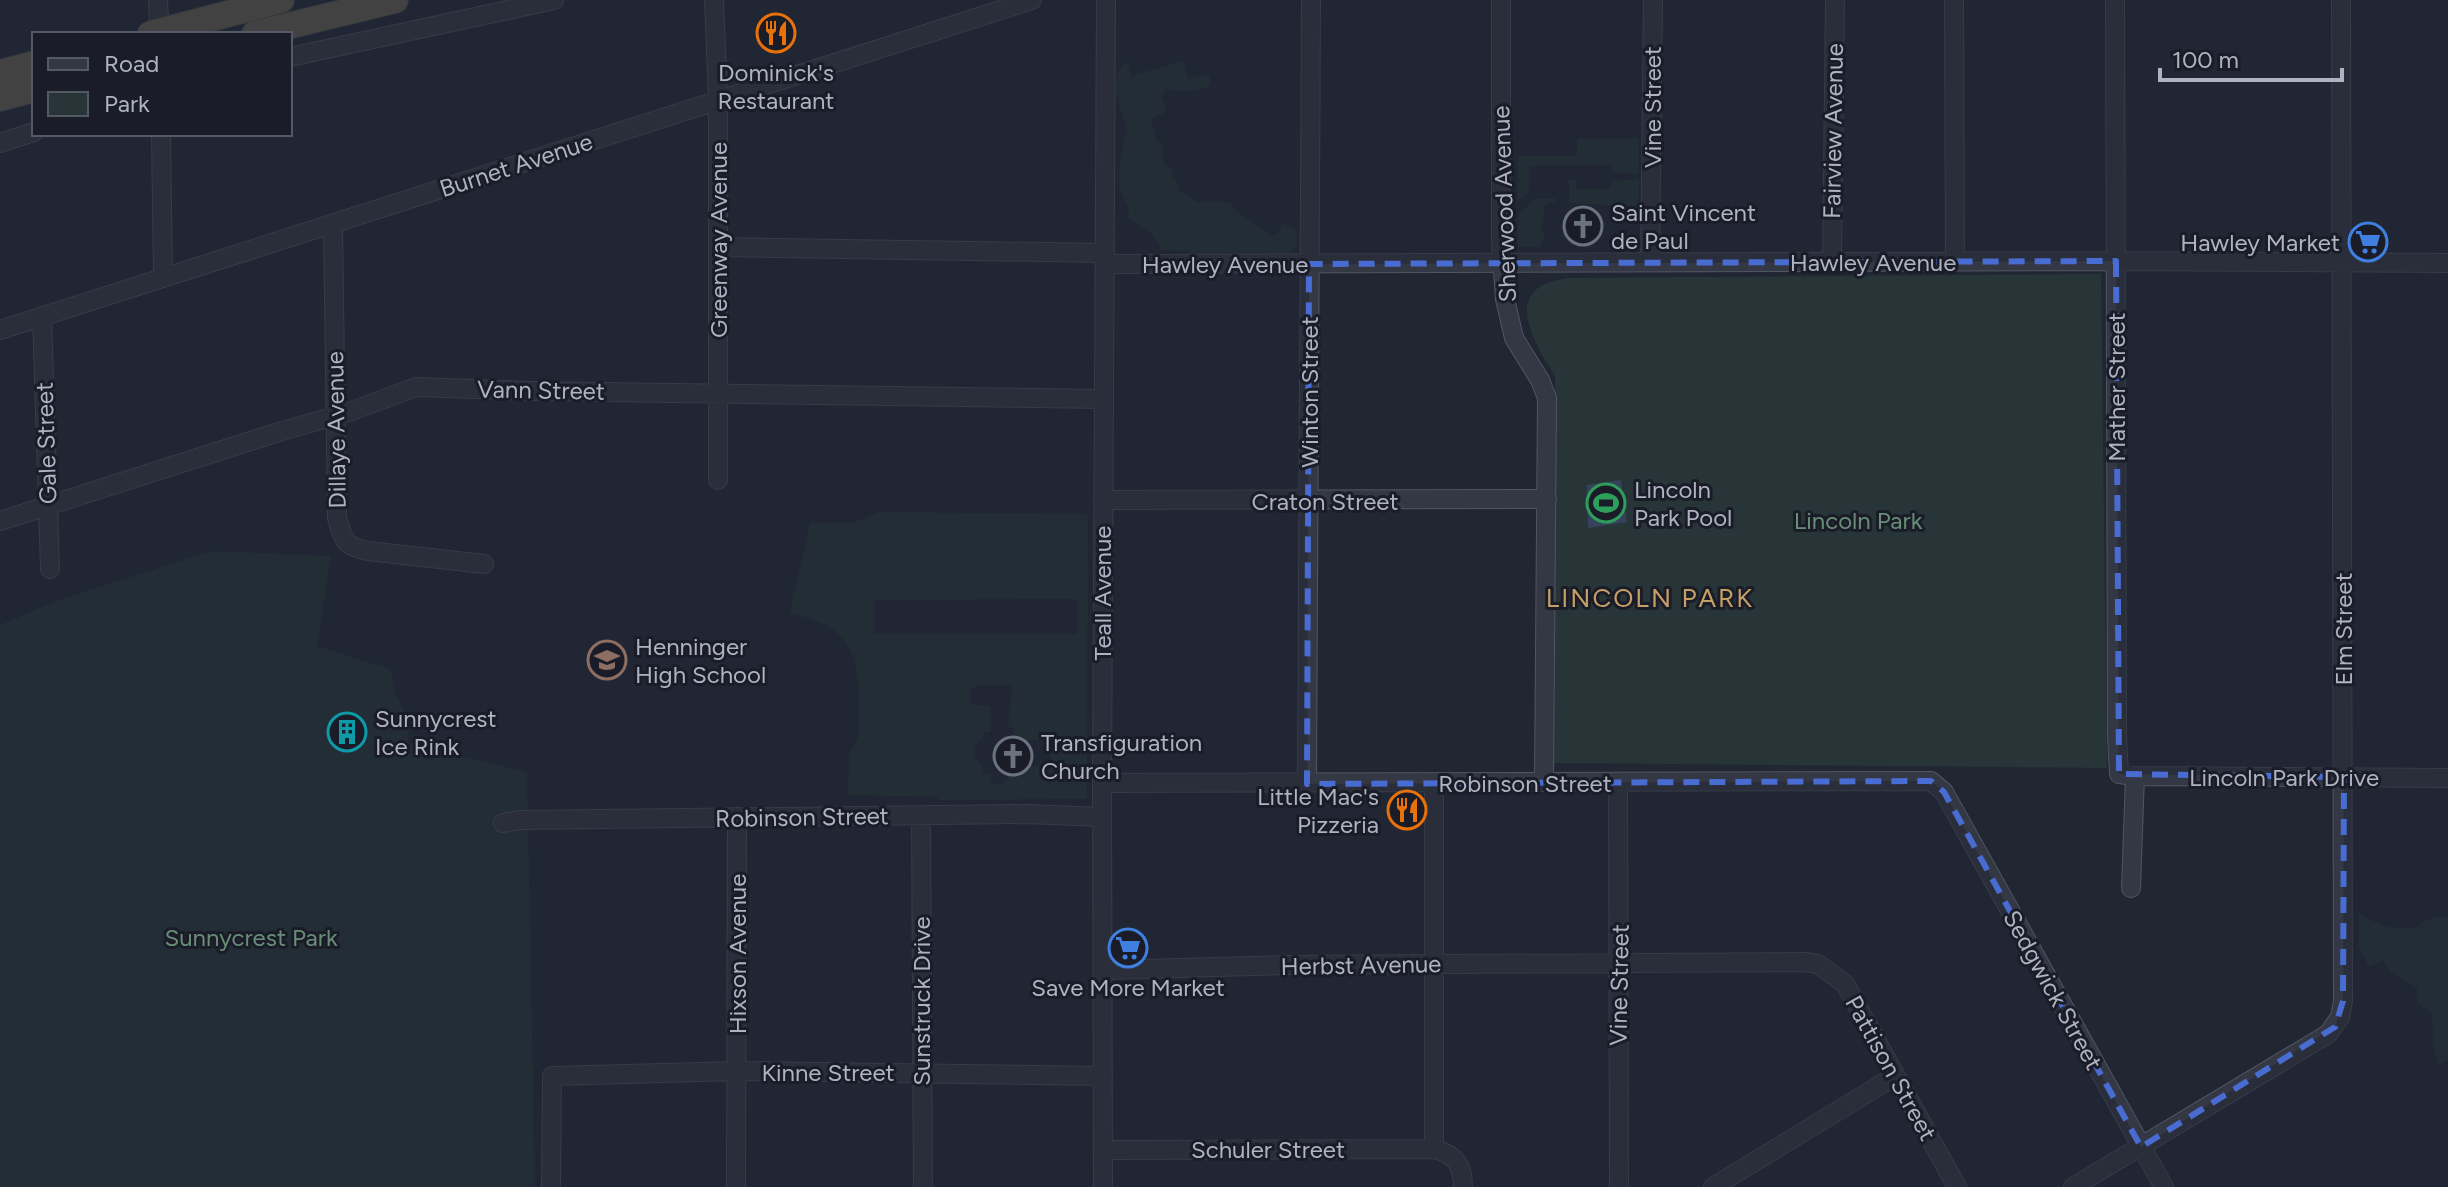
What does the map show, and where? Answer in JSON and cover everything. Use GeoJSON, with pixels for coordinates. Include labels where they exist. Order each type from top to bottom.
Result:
{"type":"FeatureCollection","features":[{"type":"Feature","properties":{"kind":"highway"},"geometry":{"type":"LineString","coordinates":[[155,27],[185,25],[281,0]]}},
{"type":"Feature","properties":{"kind":"highway"},"geometry":{"type":"LineString","coordinates":[[263,32],[395,0]]}},
{"type":"Feature","properties":{"kind":"highway"},"geometry":{"type":"LineString","coordinates":[[0,73],[32,65]]}},
{"type":"Feature","properties":{"kind":"highway"},"geometry":{"type":"LineString","coordinates":[[0,98],[32,90]]}},
{"type":"Feature","properties":{"kind":"street"},"geometry":{"type":"LineString","coordinates":[[155,27],[158,0]]}},
{"type":"Feature","properties":{"kind":"street"},"geometry":{"type":"LineString","coordinates":[[292,57],[554,0]]}},
{"type":"Feature","properties":{"kind":"street","name":"Greenway Avenue"},"geometry":{"type":"LineString","coordinates":[[714,0],[718,99],[718,480]]}},
{"type":"Feature","properties":{"kind":"street","name":"Burnet Avenue"},"geometry":{"type":"LineString","coordinates":[[0,330],[1032,0]]}},
{"type":"Feature","properties":{"kind":"street","name":"Teall Avenue"},"geometry":{"type":"LineString","coordinates":[[1103,1187],[1106,0]]}},
{"type":"Feature","properties":{"kind":"street","name":"Winton Street"},"geometry":{"type":"LineString","coordinates":[[1307,784],[1311,0]]}},
{"type":"Feature","properties":{"kind":"street","name":"Sherwood Avenue"},"geometry":{"type":"LineString","coordinates":[[1501,0],[1502,262],[1510,329],[1545,389],[1547,398],[1544,782]]}},
{"type":"Feature","properties":{"kind":"street","name":"Vine Street"},"geometry":{"type":"LineString","coordinates":[[1650,262],[1653,0]]}},
{"type":"Feature","properties":{"kind":"street","name":"Fairview Avenue"},"geometry":{"type":"LineString","coordinates":[[1832,262],[1835,0]]}},
{"type":"Feature","properties":{"kind":"street"},"geometry":{"type":"LineString","coordinates":[[1954,0],[1955,261]]}},
{"type":"Feature","properties":{"kind":"street","name":"Mather Street"},"geometry":{"type":"LineString","coordinates":[[2115,0],[2117,735],[2127,775],[2131,888]]}},
{"type":"Feature","properties":{"kind":"street","name":"Elm Street"},"geometry":{"type":"LineString","coordinates":[[2073,1187],[2328,1034],[2335,1027],[2343,1001],[2341,0]]}},
{"type":"Feature","properties":{"kind":"street"},"geometry":{"type":"LineString","coordinates":[[0,143],[32,133]]}},
{"type":"Feature","properties":{"kind":"street"},"geometry":{"type":"LineString","coordinates":[[161,136],[163,277]]}},
{"type":"Feature","properties":{"kind":"street","name":"Dillaye Avenue"},"geometry":{"type":"LineString","coordinates":[[333,224],[337,518],[347,544],[368,551],[484,564]]}},
{"type":"Feature","properties":{"kind":"street","name":"Hawley Avenue"},"geometry":{"type":"LineString","coordinates":[[718,247],[1309,264],[1955,261],[2448,263]]}},
{"type":"Feature","properties":{"kind":"street","name":"Gale Street"},"geometry":{"type":"LineString","coordinates":[[42,316],[50,569]]}},
{"type":"Feature","properties":{"kind":"street","name":"Vann Street"},"geometry":{"type":"LineString","coordinates":[[0,521],[336,416],[416,387],[1103,399]]}},
{"type":"Feature","properties":{"kind":"street","name":"Craton Street"},"geometry":{"type":"LineString","coordinates":[[1103,500],[1547,499]]}},
{"type":"Feature","properties":{"kind":"street","name":"Lincoln Park Drive"},"geometry":{"type":"LineString","coordinates":[[2127,775],[2448,778]]}},
{"type":"Feature","properties":{"kind":"street","name":"Robinson Street"},"geometry":{"type":"LineString","coordinates":[[1102,783],[1931,781],[1944,792]]}},
{"type":"Feature","properties":{"kind":"street"},"geometry":{"type":"LineString","coordinates":[[1434,783],[1434,1149],[1448,1152],[1457,1160],[1463,1175],[1463,1187]]}},
{"type":"Feature","properties":{"kind":"street","name":"Vine Street"},"geometry":{"type":"LineString","coordinates":[[1618,783],[1619,1187]]}},
{"type":"Feature","properties":{"kind":"street","name":"Sedgwick Street"},"geometry":{"type":"LineString","coordinates":[[1944,792],[2164,1187]]}},
{"type":"Feature","properties":{"kind":"street","name":"Robinson Street"},"geometry":{"type":"LineString","coordinates":[[503,823],[520,820],[921,815],[1102,817]]}},
{"type":"Feature","properties":{"kind":"street","name":"Sunstruck Drive"},"geometry":{"type":"LineString","coordinates":[[921,815],[923,1187]]}},
{"type":"Feature","properties":{"kind":"street","name":"Hixson Avenue"},"geometry":{"type":"LineString","coordinates":[[736,1187],[737,817]]}},
{"type":"Feature","properties":{"kind":"street","name":"Herbst Avenue"},"geometry":{"type":"LineString","coordinates":[[1103,970],[1620,962]]}},
{"type":"Feature","properties":{"kind":"street","name":"Pattison Street"},"geometry":{"type":"LineString","coordinates":[[1620,962],[1818,964],[1845,984],[1957,1187]]}},
{"type":"Feature","properties":{"kind":"street","name":"Kinne Street"},"geometry":{"type":"LineString","coordinates":[[551,1187],[552,1076],[737,1071],[1103,1076]]}},
{"type":"Feature","properties":{"kind":"street"},"geometry":{"type":"LineString","coordinates":[[1713,1187],[1895,1076]]}},
{"type":"Feature","properties":{"kind":"street","name":"Schuler Street"},"geometry":{"type":"LineString","coordinates":[[1103,1150],[1434,1149]]}},
{"type":"Feature","properties":{"kind":"highlighted area"},"geometry":{"type":"Polygon","coordinates":[[[2116,261],[2119,774],[2344,777],[2343,1001],[2335,1027],[2141,1147],[1944,792],[1931,781],[1307,784],[1309,264],[2116,261]]]}},
{"type":"Feature","properties":{"kind":"green space"},"geometry":{"type":"Polygon","coordinates":[[[1127,61],[1131,76],[1183,61],[1188,79],[1202,75],[1210,77],[1210,85],[1189,91],[1167,89],[1161,97],[1166,107],[1163,114],[1151,119],[1156,140],[1162,144],[1164,163],[1173,171],[1172,178],[1179,190],[1197,202],[1230,202],[1235,210],[1273,236],[1280,232],[1282,224],[1295,228],[1298,243],[1290,256],[1228,253],[1194,256],[1186,251],[1161,250],[1152,233],[1129,218],[1119,187],[1120,161],[1127,128],[1115,86],[1120,69],[1127,61]]]}},
{"type":"Feature","properties":{"kind":"green space"},"geometry":{"type":"Polygon","coordinates":[[[1639,138],[1639,175],[1611,172],[1611,165],[1530,166],[1528,191],[1517,200],[1518,156],[1577,156],[1577,139],[1639,138]]]}},
{"type":"Feature","properties":{"kind":"green space"},"geometry":{"type":"Polygon","coordinates":[[[1639,179],[1639,210],[1569,203],[1569,180],[1576,180],[1576,189],[1611,189],[1611,181],[1639,179]]]}},
{"type":"Feature","properties":{"kind":"green space"},"geometry":{"type":"Polygon","coordinates":[[[1556,198],[1556,202],[1547,203],[1543,208],[1545,215],[1541,228],[1545,233],[1540,247],[1518,247],[1518,214],[1535,199],[1556,198]]]}},
{"type":"Feature","properties":{"kind":"green space","name":"Lincoln Park"},"geometry":{"type":"Polygon","coordinates":[[[2101,274],[2107,768],[1554,763],[1555,376],[1537,346],[1527,315],[1528,302],[1535,291],[1548,283],[1570,278],[2101,274]]]}},
{"type":"Feature","properties":{"kind":"green space"},"geometry":{"type":"Polygon","coordinates":[[[879,512],[1088,514],[1087,799],[938,800],[937,797],[848,795],[849,755],[858,737],[859,727],[859,689],[855,664],[845,641],[831,628],[790,612],[810,523],[855,522],[879,512]],[[1077,599],[874,600],[874,634],[1077,634],[1077,599]],[[977,685],[977,688],[970,688],[970,704],[990,706],[991,732],[984,732],[983,739],[975,748],[975,758],[983,767],[983,774],[990,774],[990,782],[1002,785],[1009,774],[1014,773],[1015,766],[1043,766],[1043,771],[1050,773],[1055,765],[1051,759],[1051,747],[1055,741],[1050,740],[1050,732],[1043,732],[1043,740],[1015,740],[1013,727],[1008,727],[1012,686],[977,685]]]}},
{"type":"Feature","properties":{"kind":"green space","name":"Sunnycrest Park"},"geometry":{"type":"Polygon","coordinates":[[[212,551],[331,556],[317,646],[390,669],[397,698],[409,719],[408,743],[527,772],[535,1187],[0,1187],[0,625],[61,599],[212,551]]]}},
{"type":"Feature","properties":{"kind":"green space"},"geometry":{"type":"Polygon","coordinates":[[[2359,914],[2386,927],[2416,928],[2430,919],[2448,917],[2448,1060],[2438,1065],[2433,1046],[2432,1012],[2418,1003],[2417,988],[2391,972],[2383,960],[2369,967],[2358,946],[2359,914]]]}},
{"type":"Feature","properties":{"kind":"water","name":"Lincoln Park Pool"},"geometry":{"type":"Polygon","coordinates":[[[1621,480],[1627,522],[1588,528],[1587,485],[1621,480]]]}},
{"type":"Feature","properties":{"kind":"place","name":"Dominick's Restaurant"},"geometry":{"type":"Point","coordinates":[776,33]}},
{"type":"Feature","properties":{"kind":"place","name":"Saint Vincent de Paul"},"geometry":{"type":"Point","coordinates":[1583,226]}},
{"type":"Feature","properties":{"kind":"place","name":"Hawley Market"},"geometry":{"type":"Point","coordinates":[2368,242]}},
{"type":"Feature","properties":{"kind":"place","name":"Lincoln Park Pool"},"geometry":{"type":"Point","coordinates":[1606,503]}},
{"type":"Feature","properties":{"kind":"place","name":"Henninger High School"},"geometry":{"type":"Point","coordinates":[607,660]}},
{"type":"Feature","properties":{"kind":"place","name":"Sunnycrest Ice Rink"},"geometry":{"type":"Point","coordinates":[347,732]}},
{"type":"Feature","properties":{"kind":"place","name":"Transfiguration Church"},"geometry":{"type":"Point","coordinates":[1013,756]}},
{"type":"Feature","properties":{"kind":"place","name":"Little Mac's Pizzeria"},"geometry":{"type":"Point","coordinates":[1407,810]}},
{"type":"Feature","properties":{"kind":"place","name":"Save More Market"},"geometry":{"type":"Point","coordinates":[1128,948]}},
{"type":"Feature","properties":{"kind":"district","name":"LINCOLN PARK"},"geometry":{"type":"Point","coordinates":[1650,598]}}]}
